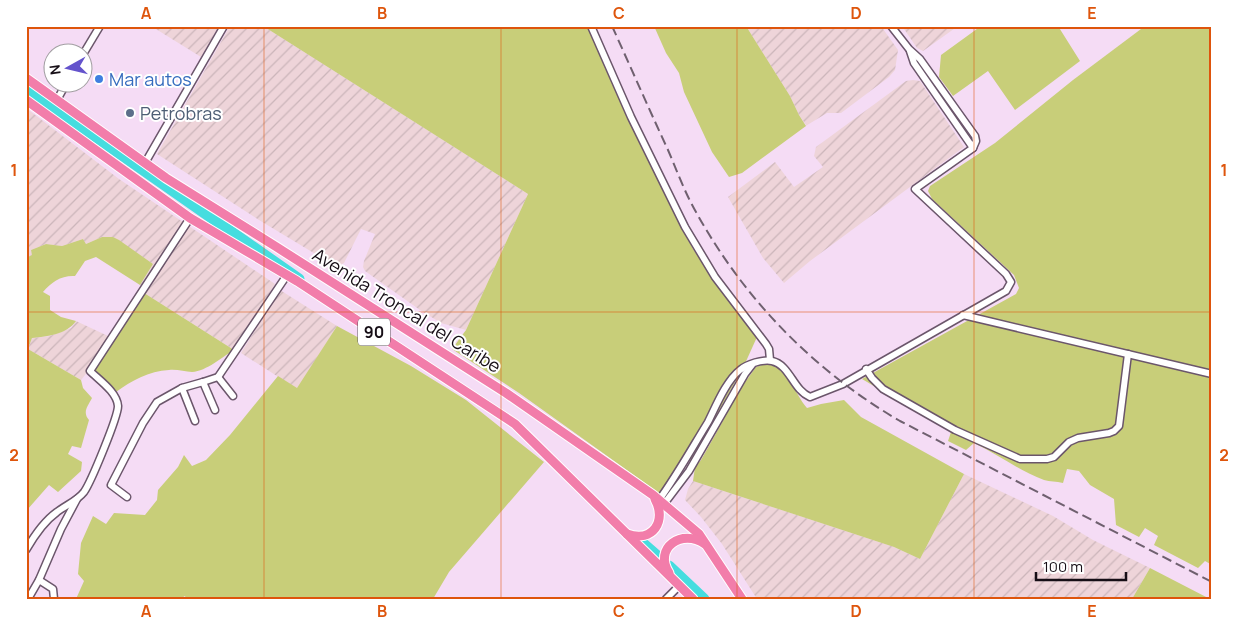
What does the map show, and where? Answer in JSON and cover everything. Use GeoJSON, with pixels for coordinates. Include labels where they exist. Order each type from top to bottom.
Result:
{"type":"FeatureCollection","features":[{"type":"Feature","properties":{"kind":"highway","name":"Avenida Troncal del Caribe"},"geometry":{"type":"LineString","coordinates":[[26,78],[166,178],[506,393],[659,500],[699,534],[742,599]]}},
{"type":"Feature","properties":{"kind":"highway","name":"Avenida Troncal del Caribe"},"geometry":{"type":"LineString","coordinates":[[26,100],[190,218],[286,275],[515,424],[693,599]]}},
{"type":"Feature","properties":{"kind":"highway"},"geometry":{"type":"LineString","coordinates":[[627,534],[633,536],[645,535],[655,528],[660,518],[659,500]]}},
{"type":"Feature","properties":{"kind":"highway"},"geometry":{"type":"LineString","coordinates":[[679,586],[666,567],[665,557],[668,548],[674,541],[684,537],[693,538],[709,547]]}},
{"type":"Feature","properties":{"kind":"street"},"geometry":{"type":"LineString","coordinates":[[90,42],[100,26]]}},
{"type":"Feature","properties":{"kind":"street"},"geometry":{"type":"LineString","coordinates":[[145,163],[224,26]]}},
{"type":"Feature","properties":{"kind":"street"},"geometry":{"type":"LineString","coordinates":[[591,26],[631,117],[685,227],[715,277],[766,344],[769,349],[770,360]]}},
{"type":"Feature","properties":{"kind":"street"},"geometry":{"type":"LineString","coordinates":[[659,500],[689,470],[745,374],[756,362],[770,360],[779,364],[801,392],[810,397],[843,384],[866,369],[1006,291],[1011,282],[1006,274],[915,188],[973,148],[914,63],[909,50],[891,26]]}},
{"type":"Feature","properties":{"kind":"street"},"geometry":{"type":"LineString","coordinates":[[57,100],[61,92]]}},
{"type":"Feature","properties":{"kind":"street"},"geometry":{"type":"LineString","coordinates":[[28,599],[40,580],[60,529],[77,500],[85,491],[104,450],[118,406],[114,395],[90,371],[190,218]]}},
{"type":"Feature","properties":{"kind":"street"},"geometry":{"type":"LineString","coordinates":[[127,497],[111,486],[111,483],[143,423],[157,402],[182,388],[218,376],[286,275]]}},
{"type":"Feature","properties":{"kind":"street"},"geometry":{"type":"LineString","coordinates":[[963,315],[1212,374]]}},
{"type":"Feature","properties":{"kind":"street"},"geometry":{"type":"LineString","coordinates":[[866,369],[883,390],[955,430],[1020,459],[1047,459],[1054,457],[1069,442],[1078,438],[1109,433],[1119,426],[1128,354]]}},
{"type":"Feature","properties":{"kind":"street"},"geometry":{"type":"LineString","coordinates":[[218,376],[233,396]]}},
{"type":"Feature","properties":{"kind":"street"},"geometry":{"type":"LineString","coordinates":[[203,382],[216,410]]}},
{"type":"Feature","properties":{"kind":"street"},"geometry":{"type":"LineString","coordinates":[[182,388],[195,421]]}},
{"type":"Feature","properties":{"kind":"street"},"geometry":{"type":"LineString","coordinates":[[26,550],[35,534],[56,512],[77,500]]}},
{"type":"Feature","properties":{"kind":"street"},"geometry":{"type":"LineString","coordinates":[[40,580],[53,588],[54,599]]}},
{"type":"Feature","properties":{"kind":"street"},"geometry":{"type":"LineString","coordinates":[[666,599],[679,586]]}},
{"type":"Feature","properties":{"kind":"shaded area"},"geometry":{"type":"Polygon","coordinates":[[[151,26],[219,26],[201,57],[151,26]]]}},
{"type":"Feature","properties":{"kind":"shaded area"},"geometry":{"type":"Polygon","coordinates":[[[230,26],[263,26],[528,194],[466,330],[441,323],[365,271],[363,267],[364,261],[375,234],[361,229],[344,263],[337,267],[259,220],[157,154],[230,26]]]}},
{"type":"Feature","properties":{"kind":"shaded area"},"geometry":{"type":"Polygon","coordinates":[[[746,26],[881,26],[898,50],[895,70],[889,77],[841,113],[827,113],[804,127],[806,125],[790,96],[746,26]]]}},
{"type":"Feature","properties":{"kind":"shaded area"},"geometry":{"type":"Polygon","coordinates":[[[902,26],[958,26],[923,51],[917,48],[902,26]]]}},
{"type":"Feature","properties":{"kind":"shaded area"},"geometry":{"type":"Polygon","coordinates":[[[906,81],[920,81],[964,147],[810,261],[784,283],[763,258],[728,197],[775,162],[794,187],[823,167],[814,156],[816,147],[906,81]]]}},
{"type":"Feature","properties":{"kind":"shaded area"},"geometry":{"type":"Polygon","coordinates":[[[26,108],[119,179],[275,284],[234,350],[141,291],[143,287],[140,285],[153,264],[113,237],[102,237],[86,244],[83,239],[62,246],[46,244],[31,250],[33,255],[26,258],[26,108]]]}},
{"type":"Feature","properties":{"kind":"shaded area"},"geometry":{"type":"Polygon","coordinates":[[[280,290],[337,326],[297,389],[241,353],[280,290]]]}},
{"type":"Feature","properties":{"kind":"shaded area"},"geometry":{"type":"Polygon","coordinates":[[[76,321],[108,336],[93,365],[81,380],[28,349],[32,338],[50,336],[71,328],[76,321]]]}},
{"type":"Feature","properties":{"kind":"shaded area"},"geometry":{"type":"Polygon","coordinates":[[[964,474],[1053,516],[1093,540],[1150,568],[1132,599],[757,599],[722,544],[685,500],[688,489],[693,481],[894,547],[920,559],[964,474]]]}},
{"type":"Feature","properties":{"kind":"green space"},"geometry":{"type":"Polygon","coordinates":[[[263,26],[587,26],[671,207],[693,249],[757,337],[743,368],[693,457],[659,493],[519,393],[452,349],[466,330],[528,194],[263,26]]]}},
{"type":"Feature","properties":{"kind":"green space"},"geometry":{"type":"Polygon","coordinates":[[[654,26],[746,26],[790,96],[806,126],[742,173],[729,177],[712,152],[684,92],[679,73],[666,53],[654,26]]]}},
{"type":"Feature","properties":{"kind":"green space"},"geometry":{"type":"Polygon","coordinates":[[[981,26],[1036,26],[1038,29],[1058,26],[1080,61],[1015,110],[988,71],[953,96],[939,77],[941,55],[981,26]]]}},
{"type":"Feature","properties":{"kind":"green space"},"geometry":{"type":"Polygon","coordinates":[[[1145,26],[1212,26],[1212,565],[1205,561],[1198,568],[1154,545],[1158,536],[1145,528],[1139,537],[1116,525],[1114,499],[1090,485],[1079,471],[1067,469],[1063,483],[1046,481],[974,443],[966,450],[948,441],[951,432],[862,379],[1016,294],[1019,288],[1014,275],[932,199],[928,191],[930,186],[995,143],[1073,80],[1145,26]]]}},
{"type":"Feature","properties":{"kind":"green space"},"geometry":{"type":"Polygon","coordinates":[[[102,237],[113,237],[119,240],[153,264],[140,285],[96,257],[85,261],[75,276],[57,280],[43,292],[50,296],[50,310],[61,317],[76,321],[62,332],[32,338],[28,349],[81,380],[83,388],[92,398],[86,409],[89,420],[81,448],[72,446],[68,454],[82,462],[81,471],[58,492],[49,485],[27,510],[26,258],[32,255],[31,250],[46,244],[62,246],[83,239],[86,244],[102,237]]]}},
{"type":"Feature","properties":{"kind":"green space"},"geometry":{"type":"Polygon","coordinates":[[[141,291],[234,350],[198,371],[172,370],[154,372],[134,380],[116,392],[91,368],[108,336],[141,291]]]}},
{"type":"Feature","properties":{"kind":"green space"},"geometry":{"type":"Polygon","coordinates":[[[337,326],[411,366],[466,400],[544,462],[449,572],[433,599],[186,599],[185,596],[180,599],[76,599],[84,581],[78,574],[81,543],[93,516],[106,524],[114,513],[145,515],[157,500],[158,490],[178,467],[184,455],[192,466],[206,460],[230,435],[278,376],[297,388],[337,326]]]}},
{"type":"Feature","properties":{"kind":"green space"},"geometry":{"type":"Polygon","coordinates":[[[765,364],[773,366],[785,375],[807,408],[844,400],[861,417],[964,474],[920,559],[894,547],[693,481],[695,467],[701,460],[724,419],[732,400],[756,367],[765,364]]]}},
{"type":"Feature","properties":{"kind":"green space"},"geometry":{"type":"Polygon","coordinates":[[[1150,568],[1210,599],[1132,599],[1150,568]]]}},
{"type":"Feature","properties":{"kind":"waterway"},"geometry":{"type":"LineString","coordinates":[[26,88],[299,279]]}},
{"type":"Feature","properties":{"kind":"waterway"},"geometry":{"type":"LineString","coordinates":[[639,540],[662,560]]}},
{"type":"Feature","properties":{"kind":"waterway"},"geometry":{"type":"LineString","coordinates":[[669,566],[704,599]]}},
{"type":"Feature","properties":{"kind":"railway"},"geometry":{"type":"LineString","coordinates":[[612,26],[688,197],[715,244],[759,303],[810,356],[869,401],[900,421],[1212,582]]}},
{"type":"Feature","properties":{"kind":"place","name":"Mar autos"},"geometry":{"type":"Point","coordinates":[99,79]}},
{"type":"Feature","properties":{"kind":"place","name":"Petrobras"},"geometry":{"type":"Point","coordinates":[130,113]}}]}
